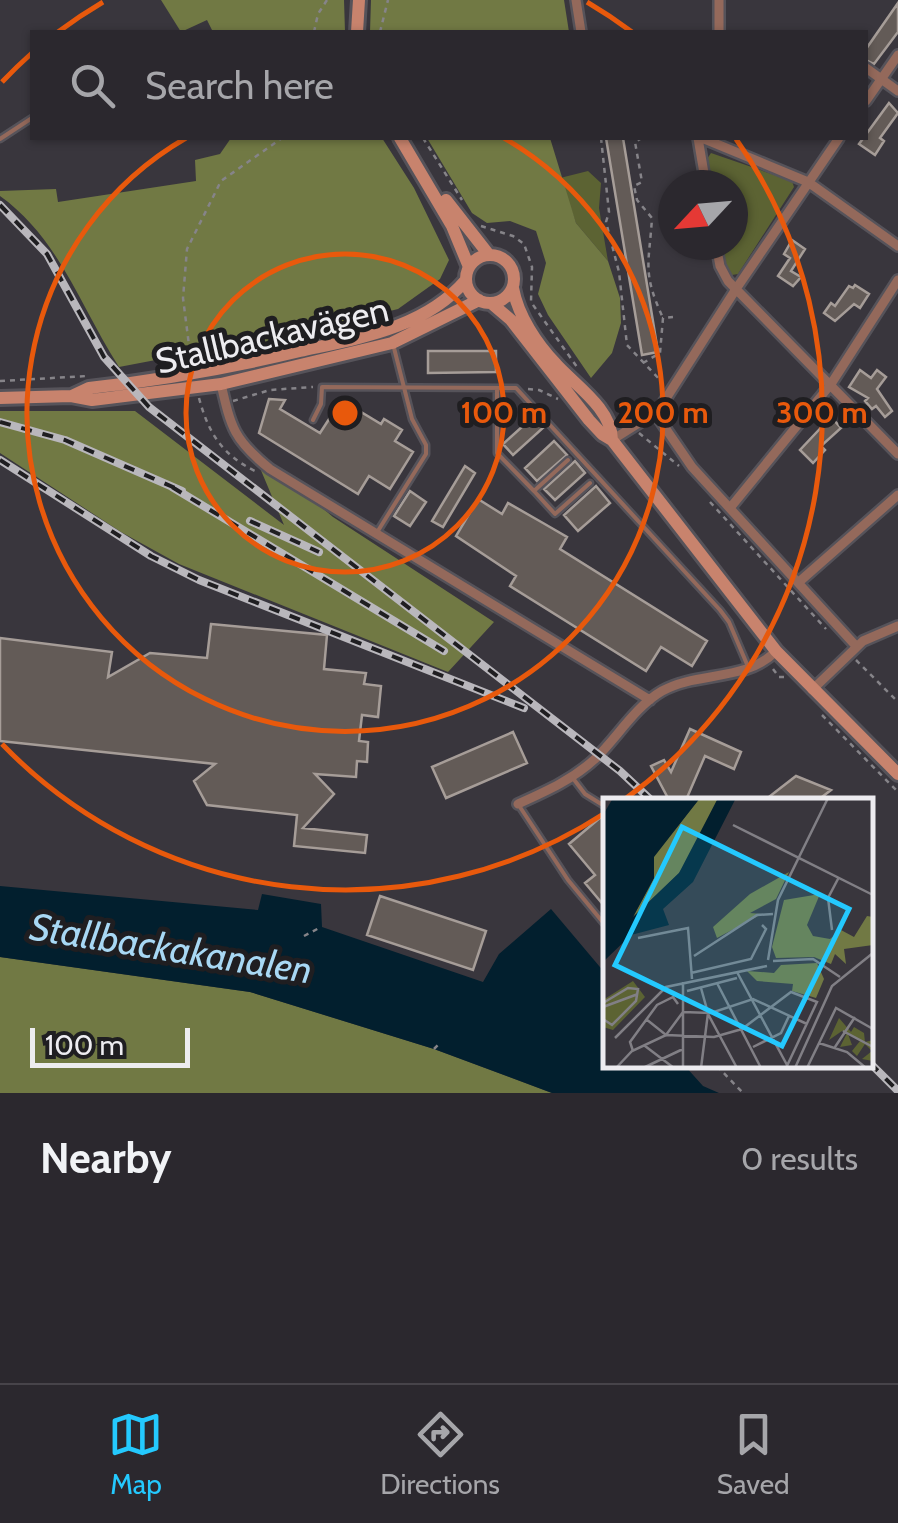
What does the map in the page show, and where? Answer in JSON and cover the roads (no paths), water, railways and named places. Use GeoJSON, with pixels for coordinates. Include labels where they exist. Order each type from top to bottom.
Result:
{"type":"FeatureCollection","features":[{"type":"Feature","properties":{"kind":"street"},"geometry":{"type":"LineString","coordinates":[[356,30],[358,0]]}},
{"type":"Feature","properties":{"kind":"street"},"geometry":{"type":"LineString","coordinates":[[576,0],[582,30]]}},
{"type":"Feature","properties":{"kind":"street"},"geometry":{"type":"LineString","coordinates":[[719,0],[719,30]]}},
{"type":"Feature","properties":{"kind":"street"},"geometry":{"type":"LineString","coordinates":[[868,97],[898,55]]}},
{"type":"Feature","properties":{"kind":"street"},"geometry":{"type":"LineString","coordinates":[[868,69],[898,91]]}},
{"type":"Feature","properties":{"kind":"street"},"geometry":{"type":"LineString","coordinates":[[401,140],[452,226],[470,291],[511,320],[589,420],[612,440],[776,651],[898,774]]}},
{"type":"Feature","properties":{"kind":"street"},"geometry":{"type":"LineString","coordinates":[[700,140],[704,170]]}},
{"type":"Feature","properties":{"kind":"street"},"geometry":{"type":"LineString","coordinates":[[705,140],[808,182],[898,246]]}},
{"type":"Feature","properties":{"kind":"street"},"geometry":{"type":"LineString","coordinates":[[612,440],[655,413],[838,140]]}},
{"type":"Feature","properties":{"kind":"street"},"geometry":{"type":"LineString","coordinates":[[417,163],[489,254]]}},
{"type":"Feature","properties":{"kind":"street"},"geometry":{"type":"LineString","coordinates":[[468,274],[477,258],[489,254],[500,256],[511,265],[515,299],[535,338],[600,412],[612,428],[612,440]]}},
{"type":"Feature","properties":{"kind":"street"},"geometry":{"type":"LineString","coordinates":[[720,260],[723,275],[898,454]]}},
{"type":"Feature","properties":{"kind":"street","name":"Stallbackavägen"},"geometry":{"type":"LineString","coordinates":[[0,398],[71,396],[92,400],[391,337],[436,306],[468,274]]}},
{"type":"Feature","properties":{"kind":"street"},"geometry":{"type":"LineString","coordinates":[[730,508],[831,384],[898,280]]}},
{"type":"Feature","properties":{"kind":"street"},"geometry":{"type":"LineString","coordinates":[[485,302],[504,299],[513,288]]}},
{"type":"Feature","properties":{"kind":"street","name":"Stallbackavägen"},"geometry":{"type":"LineString","coordinates":[[195,381],[221,384],[391,337],[485,302]]}},
{"type":"Feature","properties":{"kind":"street"},"geometry":{"type":"LineString","coordinates":[[221,384],[240,444],[270,469],[650,700]]}},
{"type":"Feature","properties":{"kind":"street"},"geometry":{"type":"LineString","coordinates":[[655,413],[692,467],[856,646]]}},
{"type":"Feature","properties":{"kind":"street"},"geometry":{"type":"LineString","coordinates":[[799,582],[898,495]]}},
{"type":"Feature","properties":{"kind":"street"},"geometry":{"type":"LineString","coordinates":[[812,690],[856,646],[898,626]]}},
{"type":"Feature","properties":{"kind":"street"},"geometry":{"type":"LineString","coordinates":[[518,804],[572,777],[599,755],[650,700],[680,684],[760,665],[776,651]]}},
{"type":"Feature","properties":{"kind":"lane"},"geometry":{"type":"LineString","coordinates":[[0,139],[30,119]]}},
{"type":"Feature","properties":{"kind":"lane"},"geometry":{"type":"LineString","coordinates":[[376,534],[426,454],[426,445],[412,418],[391,337]]}},
{"type":"Feature","properties":{"kind":"lane"},"geometry":{"type":"LineString","coordinates":[[313,420],[322,387],[497,388],[521,392],[729,622],[748,669]]}},
{"type":"Feature","properties":{"kind":"lane"},"geometry":{"type":"LineString","coordinates":[[497,388],[497,452],[534,492],[556,514],[590,484]]}},
{"type":"Feature","properties":{"kind":"lane"},"geometry":{"type":"LineString","coordinates":[[534,492],[568,460]]}},
{"type":"Feature","properties":{"kind":"lane"},"geometry":{"type":"LineString","coordinates":[[572,777],[585,794],[603,805]]}},
{"type":"Feature","properties":{"kind":"lane"},"geometry":{"type":"LineString","coordinates":[[518,804],[568,880],[603,922]]}},
{"type":"Feature","properties":{"kind":"water","name":"Stallbackakanalen"},"geometry":{"type":"Polygon","coordinates":[[[0,886],[258,910],[262,894],[321,904],[322,927],[483,982],[499,954],[551,909],[603,971],[603,1068],[687,1068],[703,1086],[719,1093],[552,1093],[434,1049],[250,992],[0,957],[0,886]]]}},
{"type":"Feature","properties":{"kind":"railway"},"geometry":{"type":"LineString","coordinates":[[0,205],[47,254],[104,357],[149,407],[620,771],[649,798]]}},
{"type":"Feature","properties":{"kind":"railway"},"geometry":{"type":"LineString","coordinates":[[0,422],[65,440],[182,491]]}},
{"type":"Feature","properties":{"kind":"railway"},"geometry":{"type":"LineString","coordinates":[[0,460],[151,556],[199,580],[524,708]]}},
{"type":"Feature","properties":{"kind":"railway"},"geometry":{"type":"LineString","coordinates":[[172,487],[444,651]]}},
{"type":"Feature","properties":{"kind":"railway"},"geometry":{"type":"LineString","coordinates":[[250,521],[319,552]]}},
{"type":"Feature","properties":{"kind":"railway"},"geometry":{"type":"LineString","coordinates":[[873,1066],[898,1091]]}}]}
